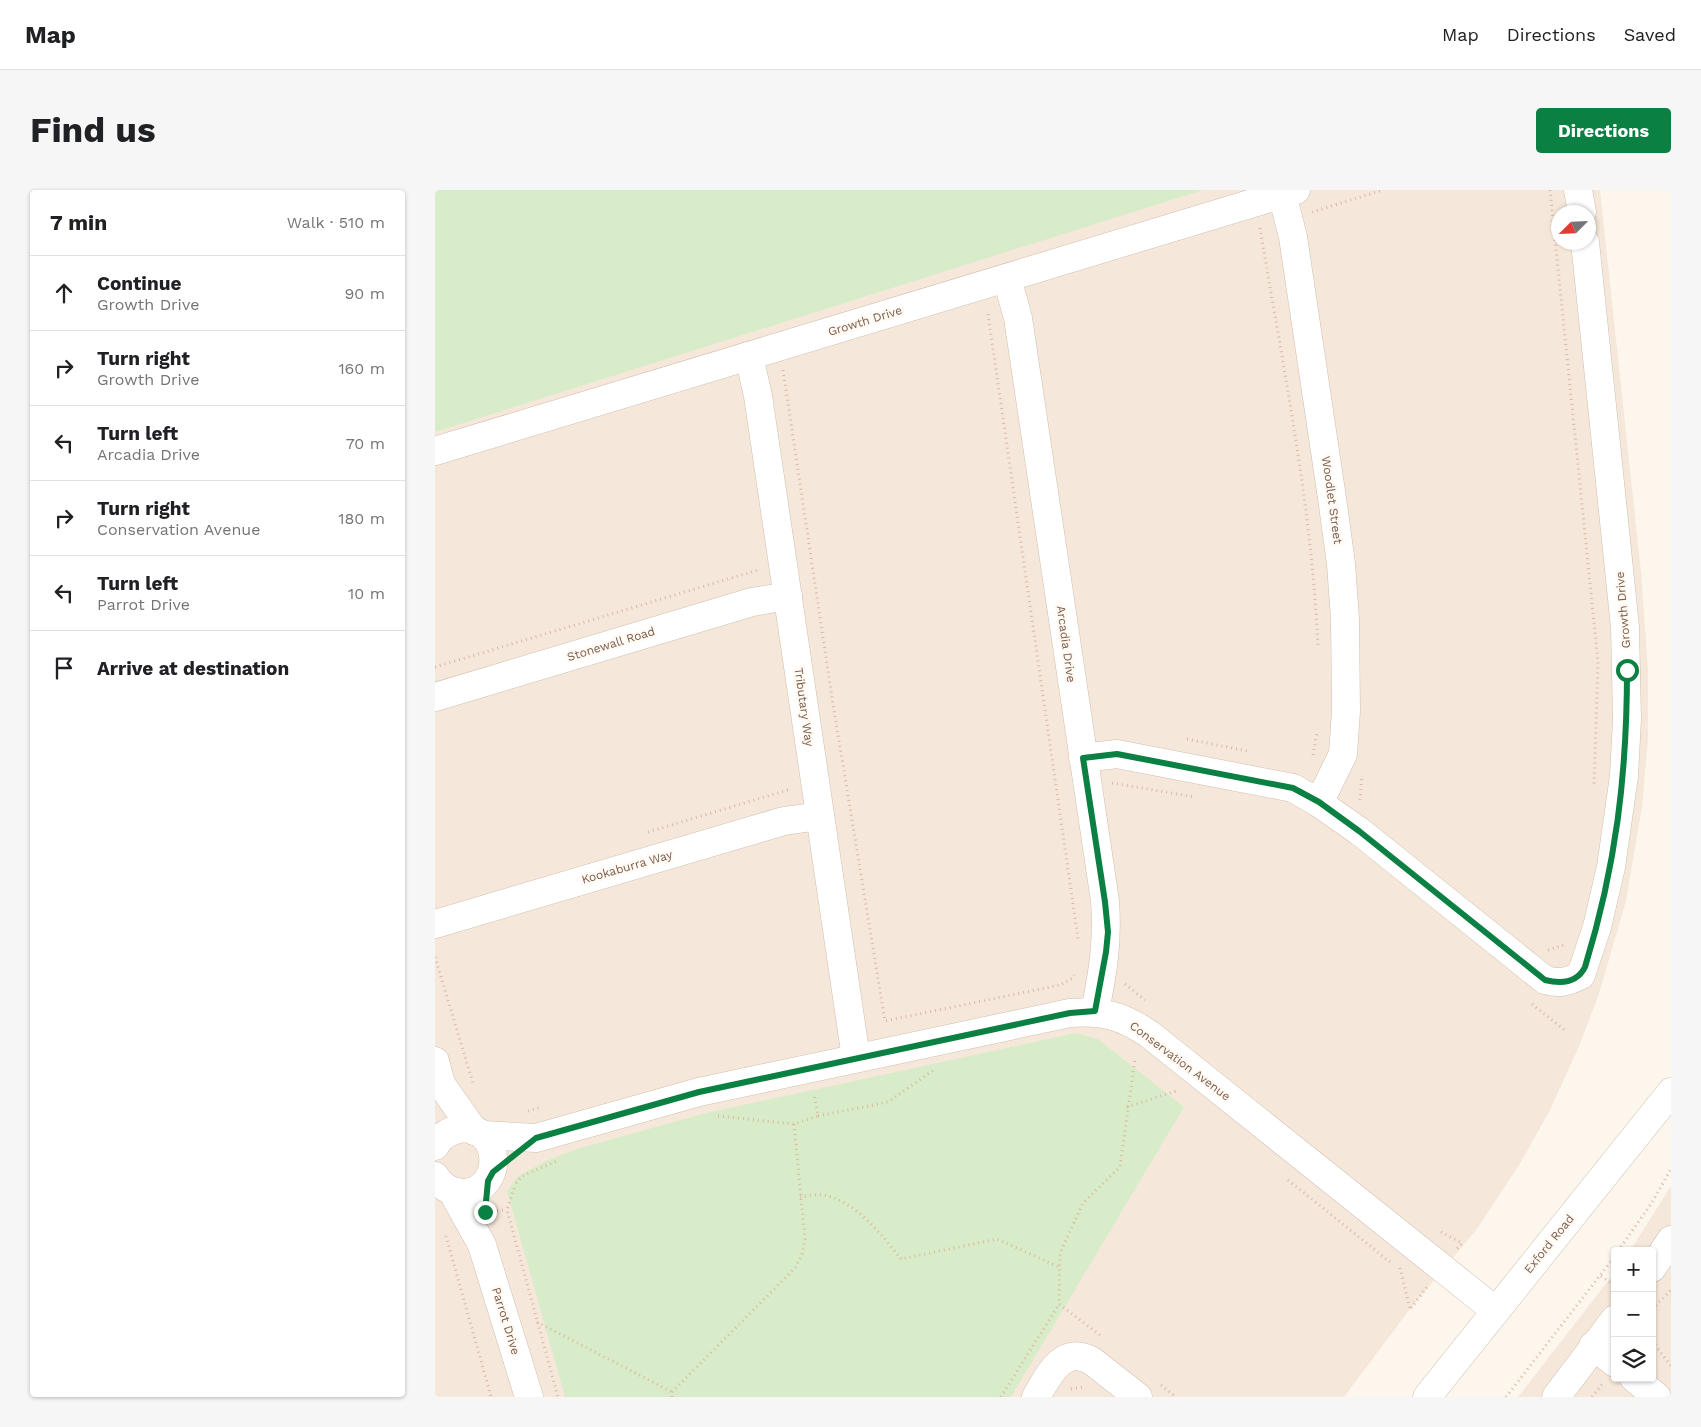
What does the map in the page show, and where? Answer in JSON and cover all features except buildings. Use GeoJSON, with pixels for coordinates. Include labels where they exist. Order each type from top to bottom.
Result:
{"type":"FeatureCollection","features":[{"type":"Feature","properties":{"kind":"street"},"geometry":{"type":"LineString","coordinates":[[1578,190],[1581,205]]}},
{"type":"Feature","properties":{"kind":"street","name":"Growth Drive"},"geometry":{"type":"LineString","coordinates":[[435,451],[1289,192]]}},
{"type":"Feature","properties":{"kind":"street","name":"Woodlet Street"},"geometry":{"type":"LineString","coordinates":[[1289,192],[1293,237],[1341,564],[1346,655],[1346,711],[1343,754],[1324,791]]}},
{"type":"Feature","properties":{"kind":"street","name":"Growth Drive"},"geometry":{"type":"LineString","coordinates":[[1083,758],[1117,754],[1293,788],[1324,791],[1359,831],[1545,980],[1558,983],[1571,981],[1581,975],[1597,927],[1611,867],[1624,776],[1627,719],[1625,627],[1586,250]]}},
{"type":"Feature","properties":{"kind":"street","name":"Arcadia Drive"},"geometry":{"type":"LineString","coordinates":[[1007,278],[1018,318],[1105,902],[1108,932],[1095,1011]]}},
{"type":"Feature","properties":{"kind":"street","name":"Tributary Way"},"geometry":{"type":"LineString","coordinates":[[749,356],[758,396],[856,1058]]}},
{"type":"Feature","properties":{"kind":"street","name":"Stonewall Road"},"geometry":{"type":"LineString","coordinates":[[435,697],[752,602],[788,596]]}},
{"type":"Feature","properties":{"kind":"street","name":"Kookaburra Way"},"geometry":{"type":"LineString","coordinates":[[435,924],[784,821],[821,816]]}},
{"type":"Feature","properties":{"kind":"street","name":"Conservation Avenue"},"geometry":{"type":"LineString","coordinates":[[436,1143],[454,1130],[464,1128],[478,1133],[536,1138],[699,1092],[1070,1013],[1095,1011],[1125,1019],[1149,1034],[1496,1311]]}},
{"type":"Feature","properties":{"kind":"street"},"geometry":{"type":"LineString","coordinates":[[438,1073],[478,1133]]}},
{"type":"Feature","properties":{"kind":"street"},"geometry":{"type":"LineString","coordinates":[[436,1143],[438,1073]]}},
{"type":"Feature","properties":{"kind":"street","name":"Exford Road"},"geometry":{"type":"LineString","coordinates":[[1427,1397],[1671,1092]]}},
{"type":"Feature","properties":{"kind":"street","name":"Parrot Drive"},"geometry":{"type":"LineString","coordinates":[[478,1133],[494,1152],[482,1245]]}},
{"type":"Feature","properties":{"kind":"street","name":"Conservation Avenue"},"geometry":{"type":"LineString","coordinates":[[441,1184],[461,1193],[472,1191],[536,1138]]}},
{"type":"Feature","properties":{"kind":"street","name":"Parrot Drive"},"geometry":{"type":"LineString","coordinates":[[441,1184],[465,1216],[482,1245],[529,1397]]}},
{"type":"Feature","properties":{"kind":"street"},"geometry":{"type":"LineString","coordinates":[[1656,1262],[1671,1240]]}},
{"type":"Feature","properties":{"kind":"street"},"geometry":{"type":"LineString","coordinates":[[1556,1397],[1611,1324]]}},
{"type":"Feature","properties":{"kind":"street"},"geometry":{"type":"LineString","coordinates":[[1593,1346],[1611,1360]]}},
{"type":"Feature","properties":{"kind":"street"},"geometry":{"type":"LineString","coordinates":[[1036,1397],[1053,1368],[1063,1360],[1074,1355],[1085,1356],[1138,1397]]}},
{"type":"Feature","properties":{"kind":"street"},"geometry":{"type":"LineString","coordinates":[[1639,1382],[1657,1397]]}},
{"type":"Feature","properties":{"kind":"path"},"geometry":{"type":"LineString","coordinates":[[1550,190],[1598,662],[1594,791]]}},
{"type":"Feature","properties":{"kind":"path"},"geometry":{"type":"LineString","coordinates":[[1260,228],[1302,484],[1316,603],[1318,651]]}},
{"type":"Feature","properties":{"kind":"path"},"geometry":{"type":"LineString","coordinates":[[987,308],[1078,940]]}},
{"type":"Feature","properties":{"kind":"path"},"geometry":{"type":"LineString","coordinates":[[783,368],[833,704],[885,1022],[1060,985],[1073,978],[1075,968]]}},
{"type":"Feature","properties":{"kind":"path"},"geometry":{"type":"LineString","coordinates":[[435,667],[763,568]]}},
{"type":"Feature","properties":{"kind":"path"},"geometry":{"type":"LineString","coordinates":[[1318,727],[1310,768],[1324,791],[1359,803]]}},
{"type":"Feature","properties":{"kind":"path"},"geometry":{"type":"LineString","coordinates":[[1179,738],[1253,752]]}},
{"type":"Feature","properties":{"kind":"path"},"geometry":{"type":"LineString","coordinates":[[1540,944],[1548,951],[1564,944],[1566,935]]}},
{"type":"Feature","properties":{"kind":"path"},"geometry":{"type":"LineString","coordinates":[[435,956],[459,1042],[476,1091]]}},
{"type":"Feature","properties":{"kind":"path"},"geometry":{"type":"LineString","coordinates":[[1129,1054],[1142,1064]]}},
{"type":"Feature","properties":{"kind":"path"},"geometry":{"type":"LineString","coordinates":[[1001,1397],[1059,1304],[1060,1253],[1083,1203],[1120,1167],[1135,1058]]}},
{"type":"Feature","properties":{"kind":"path"},"geometry":{"type":"LineString","coordinates":[[711,1115],[794,1124],[818,1116],[889,1102],[935,1068],[944,1066]]}},
{"type":"Feature","properties":{"kind":"path"},"geometry":{"type":"LineString","coordinates":[[811,1068],[818,1116]]}},
{"type":"Feature","properties":{"kind":"path"},"geometry":{"type":"LineString","coordinates":[[1169,1085],[1184,1097]]}},
{"type":"Feature","properties":{"kind":"path"},"geometry":{"type":"LineString","coordinates":[[1127,1108],[1176,1091]]}},
{"type":"Feature","properties":{"kind":"path"},"geometry":{"type":"LineString","coordinates":[[672,1397],[672,1392],[795,1268],[802,1254],[805,1240],[794,1124]]}},
{"type":"Feature","properties":{"kind":"path"},"geometry":{"type":"LineString","coordinates":[[558,1397],[507,1210],[515,1184],[522,1176],[564,1158]]}},
{"type":"Feature","properties":{"kind":"path"},"geometry":{"type":"LineString","coordinates":[[1621,1247],[1651,1204],[1671,1169]]}},
{"type":"Feature","properties":{"kind":"path"},"geometry":{"type":"LineString","coordinates":[[1283,1177],[1401,1269],[1410,1309]]}},
{"type":"Feature","properties":{"kind":"path"},"geometry":{"type":"LineString","coordinates":[[800,1197],[822,1195],[842,1200],[888,1243],[901,1259],[997,1239],[1059,1267]]}},
{"type":"Feature","properties":{"kind":"path"},"geometry":{"type":"LineString","coordinates":[[465,1216],[443,1224],[491,1397]]}},
{"type":"Feature","properties":{"kind":"path"},"geometry":{"type":"LineString","coordinates":[[1506,1397],[1611,1262]]}},
{"type":"Feature","properties":{"kind":"path"},"geometry":{"type":"LineString","coordinates":[[1601,1276],[1611,1283]]}},
{"type":"Feature","properties":{"kind":"path"},"geometry":{"type":"LineString","coordinates":[[1656,1304],[1671,1290]]}},
{"type":"Feature","properties":{"kind":"path"},"geometry":{"type":"LineString","coordinates":[[1059,1304],[1098,1333]]}},
{"type":"Feature","properties":{"kind":"path"},"geometry":{"type":"LineString","coordinates":[[537,1322],[672,1392]]}},
{"type":"Feature","properties":{"kind":"path"},"geometry":{"type":"LineString","coordinates":[[1656,1345],[1671,1366]]}},
{"type":"Feature","properties":{"kind":"path"},"geometry":{"type":"LineString","coordinates":[[1065,1390],[1081,1387],[1089,1393]]}},
{"type":"Feature","properties":{"kind":"shaded area"},"geometry":{"type":"Polygon","coordinates":[[[435,190],[1600,190],[1641,572],[1648,669],[1648,739],[1642,807],[1626,901],[1599,994],[1580,1044],[1550,1110],[1521,1162],[1477,1229],[1410,1309],[1344,1397],[435,1397],[435,190]]]}},
{"type":"Feature","properties":{"kind":"shaded area"},"geometry":{"type":"Polygon","coordinates":[[[1671,1186],[1671,1397],[1518,1397],[1611,1277],[1611,1382],[1656,1382],[1656,1247],[1633,1247],[1671,1186]]]}},
{"type":"Feature","properties":{"kind":"green space"},"geometry":{"type":"Polygon","coordinates":[[[435,190],[1203,190],[435,432],[435,190]]]}},
{"type":"Feature","properties":{"kind":"green space"},"geometry":{"type":"Polygon","coordinates":[[[1076,1033],[1098,1039],[1184,1107],[1011,1397],[565,1397],[507,1191],[518,1176],[548,1160],[577,1149],[706,1113],[1076,1033]]]}},
{"type":"Feature","properties":{"kind":"route"},"geometry":{"type":"LineString","coordinates":[[485,1212],[488,1181],[493,1172],[514,1158],[536,1138],[699,1092],[1070,1013],[1095,1011],[1108,932],[1083,758],[1117,754],[1293,788],[1319,802],[1359,831],[1545,980],[1558,983],[1571,981],[1581,975],[1585,967],[1597,927],[1617,834],[1624,776],[1627,670]]}}]}
